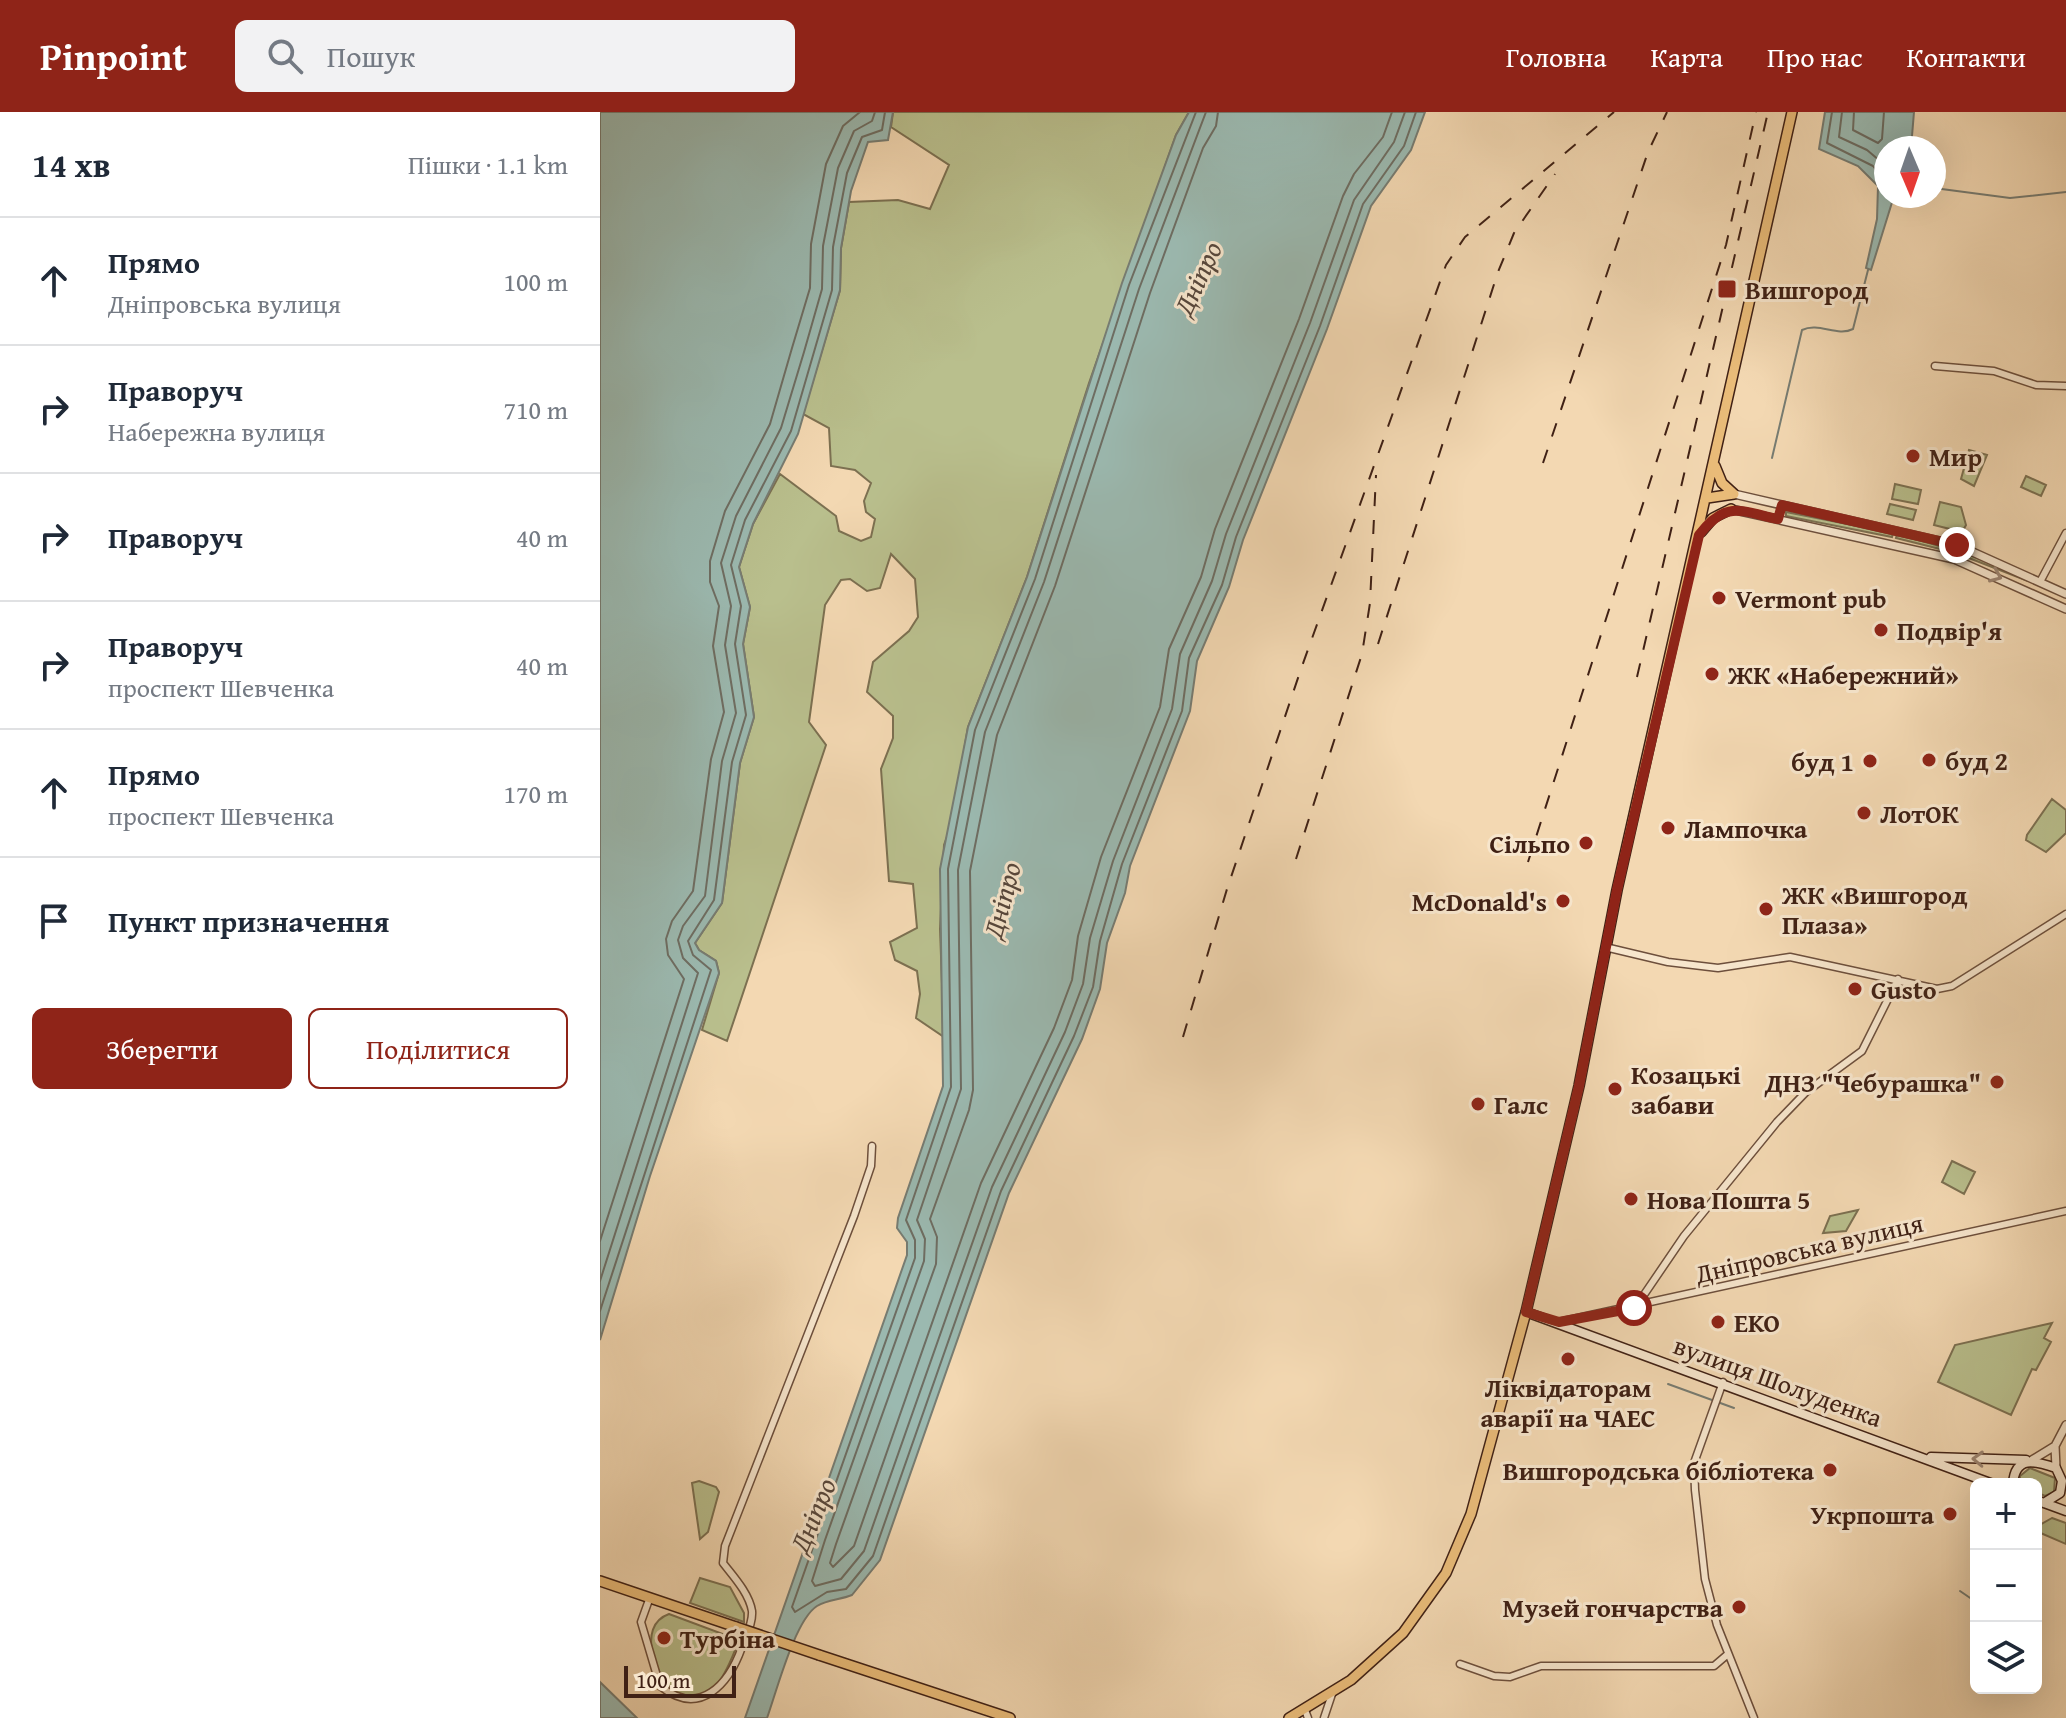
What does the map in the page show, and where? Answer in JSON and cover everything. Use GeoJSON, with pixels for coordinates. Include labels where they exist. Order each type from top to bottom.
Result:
{"type":"FeatureCollection","features":[{"type":"Feature","properties":{"kind":"main road"},"geometry":{"type":"LineString","coordinates":[[1289,1718],[1307,1714],[1403,1633],[1446,1573],[1482,1476],[1526,1312],[1579,1086],[1605,947],[1792,112]]}},
{"type":"Feature","properties":{"kind":"main road"},"geometry":{"type":"LineString","coordinates":[[1715,466],[1722,483],[1734,494]]}},
{"type":"Feature","properties":{"kind":"main road"},"geometry":{"type":"LineString","coordinates":[[1707,498],[1734,494]]}},
{"type":"Feature","properties":{"kind":"main road"},"geometry":{"type":"LineString","coordinates":[[1707,498],[1731,509]]}},
{"type":"Feature","properties":{"kind":"main road"},"geometry":{"type":"LineString","coordinates":[[1699,535],[1713,518],[1731,509]]}},
{"type":"Feature","properties":{"kind":"main road","name":"вулиця Шолуденка"},"geometry":{"type":"LineString","coordinates":[[1526,1312],[1978,1478]]}},
{"type":"Feature","properties":{"kind":"main road","name":"вулиця Шолуденка"},"geometry":{"type":"LineString","coordinates":[[1926,1457],[2031,1460],[2057,1469]]}},
{"type":"Feature","properties":{"kind":"main road"},"geometry":{"type":"LineString","coordinates":[[2014,1478],[2016,1470],[2031,1460]]}},
{"type":"Feature","properties":{"kind":"main road"},"geometry":{"type":"LineString","coordinates":[[2057,1469],[2066,1478]]}},
{"type":"Feature","properties":{"kind":"main road"},"geometry":{"type":"LineString","coordinates":[[2042,1501],[2060,1493],[2062,1481],[2057,1469]]}},
{"type":"Feature","properties":{"kind":"main road"},"geometry":{"type":"LineString","coordinates":[[2042,1503],[2066,1511]]}},
{"type":"Feature","properties":{"kind":"main road"},"geometry":{"type":"LineString","coordinates":[[600,1581],[1010,1718]]}},
{"type":"Feature","properties":{"kind":"street"},"geometry":{"type":"LineString","coordinates":[[1935,366],[1994,371],[2036,385],[2066,386]]}},
{"type":"Feature","properties":{"kind":"street"},"geometry":{"type":"LineString","coordinates":[[1734,494],[1957,545],[2041,580],[2066,594]]}},
{"type":"Feature","properties":{"kind":"street"},"geometry":{"type":"LineString","coordinates":[[1778,519],[1782,505]]}},
{"type":"Feature","properties":{"kind":"street"},"geometry":{"type":"LineString","coordinates":[[1731,509],[1954,559],[2066,609]]}},
{"type":"Feature","properties":{"kind":"street"},"geometry":{"type":"LineString","coordinates":[[2035,593],[2066,533]]}},
{"type":"Feature","properties":{"kind":"street"},"geometry":{"type":"LineString","coordinates":[[1605,947],[1668,962],[1718,968],[1790,957],[1937,989],[1952,986],[2066,914]]}},
{"type":"Feature","properties":{"kind":"street"},"geometry":{"type":"LineString","coordinates":[[1634,1308],[1644,1300],[1684,1236],[1777,1122],[1806,1092],[1862,1051],[1898,979]]}},
{"type":"Feature","properties":{"kind":"street"},"geometry":{"type":"LineString","coordinates":[[650,1597],[641,1622],[660,1686],[677,1699],[688,1702],[716,1695],[734,1671],[752,1619],[747,1596],[723,1563],[725,1546],[854,1216],[871,1166],[872,1146]]}},
{"type":"Feature","properties":{"kind":"street","name":"Дніпровська вулиця"},"geometry":{"type":"LineString","coordinates":[[1559,1322],[2066,1211]]}},
{"type":"Feature","properties":{"kind":"street"},"geometry":{"type":"LineString","coordinates":[[1723,1382],[1694,1463],[1695,1490],[1705,1579],[1728,1654],[1754,1718]]}},
{"type":"Feature","properties":{"kind":"street"},"geometry":{"type":"LineString","coordinates":[[2031,1460],[2055,1446],[2066,1425]]}},
{"type":"Feature","properties":{"kind":"street"},"geometry":{"type":"LineString","coordinates":[[2055,1446],[2057,1469]]}},
{"type":"Feature","properties":{"kind":"street"},"geometry":{"type":"LineString","coordinates":[[1460,1664],[1494,1676],[1510,1677],[1541,1666],[1714,1666],[1728,1654]]}},
{"type":"Feature","properties":{"kind":"street"},"geometry":{"type":"LineString","coordinates":[[1324,1718],[1332,1694]]}},
{"type":"Feature","properties":{"kind":"green space"},"geometry":{"type":"Polygon","coordinates":[[[893,112],[1189,112],[1176,135],[1089,383],[1027,577],[968,727],[951,826],[944,845],[940,929],[944,1037],[916,1018],[920,994],[917,971],[895,960],[890,942],[917,928],[913,884],[889,881],[881,769],[893,738],[893,716],[867,692],[873,662],[909,631],[918,617],[915,579],[891,554],[880,588],[867,591],[850,579],[841,580],[825,605],[809,722],[826,745],[727,1041],[702,1030],[719,973],[716,961],[699,950],[695,943],[722,903],[740,763],[754,717],[743,644],[750,607],[739,567],[753,524],[780,474],[836,516],[839,531],[861,541],[871,537],[875,519],[866,512],[864,501],[871,483],[855,470],[831,466],[829,428],[803,414],[840,290],[841,248],[849,202],[898,200],[930,209],[949,165],[891,127],[893,112]]]}},
{"type":"Feature","properties":{"kind":"green space"},"geometry":{"type":"Polygon","coordinates":[[[1969,450],[1987,455],[1974,486],[1961,479],[1969,450]]]}},
{"type":"Feature","properties":{"kind":"green space"},"geometry":{"type":"Polygon","coordinates":[[[2026,476],[2046,485],[2041,496],[2021,487],[2026,476]]]}},
{"type":"Feature","properties":{"kind":"green space"},"geometry":{"type":"Polygon","coordinates":[[[1895,484],[1921,490],[1918,504],[1892,499],[1895,484]]]}},
{"type":"Feature","properties":{"kind":"green space"},"geometry":{"type":"Polygon","coordinates":[[[1940,502],[1961,507],[1966,525],[1962,532],[1934,525],[1940,502]]]}},
{"type":"Feature","properties":{"kind":"green space"},"geometry":{"type":"Polygon","coordinates":[[[1890,504],[1916,510],[1913,520],[1887,514],[1890,504]]]}},
{"type":"Feature","properties":{"kind":"green space"},"geometry":{"type":"Polygon","coordinates":[[[1786,512],[1893,533],[1892,537],[1786,516],[1786,512]]]}},
{"type":"Feature","properties":{"kind":"green space"},"geometry":{"type":"Polygon","coordinates":[[[1897,534],[1978,557],[2028,581],[1956,553],[1896,538],[1897,534]]]}},
{"type":"Feature","properties":{"kind":"green space"},"geometry":{"type":"Polygon","coordinates":[[[2052,799],[2066,810],[2066,833],[2046,852],[2026,840],[2052,799]]]}},
{"type":"Feature","properties":{"kind":"green space"},"geometry":{"type":"Polygon","coordinates":[[[1952,1161],[1975,1172],[1964,1194],[1942,1182],[1952,1161]]]}},
{"type":"Feature","properties":{"kind":"green space"},"geometry":{"type":"Polygon","coordinates":[[[1858,1210],[1846,1231],[1823,1233],[1830,1216],[1858,1210]]]}},
{"type":"Feature","properties":{"kind":"green space"},"geometry":{"type":"Polygon","coordinates":[[[2052,1323],[2044,1338],[2051,1342],[2036,1370],[2032,1369],[2011,1415],[1938,1382],[1955,1345],[2052,1323]]]}},
{"type":"Feature","properties":{"kind":"green space"},"geometry":{"type":"Polygon","coordinates":[[[2030,1468],[2055,1478],[2054,1492],[2042,1495],[2042,1478],[2020,1476],[2030,1468]]]}},
{"type":"Feature","properties":{"kind":"green space"},"geometry":{"type":"Polygon","coordinates":[[[699,1481],[716,1487],[719,1492],[708,1532],[700,1539],[692,1483],[699,1481]]]}},
{"type":"Feature","properties":{"kind":"green space"},"geometry":{"type":"Polygon","coordinates":[[[2052,1518],[2066,1523],[2066,1544],[2042,1534],[2042,1524],[2052,1518]]]}},
{"type":"Feature","properties":{"kind":"green space"},"geometry":{"type":"Polygon","coordinates":[[[700,1578],[730,1587],[744,1613],[744,1622],[690,1603],[700,1578]]]}},
{"type":"Feature","properties":{"kind":"green space"},"geometry":{"type":"Polygon","coordinates":[[[669,1614],[739,1640],[719,1682],[702,1696],[678,1694],[657,1666],[652,1653],[653,1630],[659,1620],[669,1614]]]}},
{"type":"Feature","properties":{"kind":"water"},"geometry":{"type":"Polygon","coordinates":[[[600,112],[893,112],[888,140],[868,142],[851,191],[841,248],[840,290],[798,434],[753,524],[739,567],[750,607],[743,644],[754,717],[740,763],[722,903],[695,943],[699,950],[716,961],[719,973],[650,1176],[600,1340],[600,112]]]}},
{"type":"Feature","properties":{"kind":"water","name":"Дніпро"},"geometry":{"type":"Polygon","coordinates":[[[1189,112],[1425,112],[1411,150],[1371,206],[1327,329],[1243,540],[1229,587],[1197,661],[1190,711],[1130,866],[1125,893],[1107,943],[1100,989],[1082,1039],[1009,1193],[880,1560],[852,1595],[821,1604],[809,1614],[794,1640],[767,1718],[745,1718],[907,1255],[907,1242],[897,1228],[898,1218],[943,1086],[940,869],[968,727],[1027,577],[1122,283],[1176,135],[1189,112]]]}},
{"type":"Feature","properties":{"kind":"water"},"geometry":{"type":"Polygon","coordinates":[[[1825,112],[1914,112],[1912,136],[1874,136],[1874,182],[1858,166],[1819,149],[1825,112]]]}},
{"type":"Feature","properties":{"kind":"water"},"geometry":{"type":"Polygon","coordinates":[[[1877,208],[1890,208],[1871,270],[1866,268],[1877,208]]]}},
{"type":"Feature","properties":{"kind":"water"},"geometry":{"type":"Polygon","coordinates":[[[600,1682],[637,1718],[600,1718],[600,1682]]]}},
{"type":"Feature","properties":{"kind":"waterway"},"geometry":{"type":"LineString","coordinates":[[1946,190],[2010,198],[2066,192]]}},
{"type":"Feature","properties":{"kind":"waterway"},"geometry":{"type":"LineString","coordinates":[[1772,458],[1802,330],[1853,329],[1868,270]]}},
{"type":"Feature","properties":{"kind":"waterway"},"geometry":{"type":"LineString","coordinates":[[1668,1384],[1734,1408]]}},
{"type":"Feature","properties":{"kind":"waterway"},"geometry":{"type":"LineString","coordinates":[[1960,1591],[1970,1598]]}},
{"type":"Feature","properties":{"kind":"railway"},"geometry":{"type":"LineString","coordinates":[[1183,1037],[1227,889],[1301,669],[1446,265],[1465,237],[1614,112]]}},
{"type":"Feature","properties":{"kind":"railway"},"geometry":{"type":"LineString","coordinates":[[1543,463],[1648,152],[1667,112]]}},
{"type":"Feature","properties":{"kind":"railway"},"geometry":{"type":"LineString","coordinates":[[1528,862],[1726,245],[1756,112]]}},
{"type":"Feature","properties":{"kind":"railway"},"geometry":{"type":"LineString","coordinates":[[1637,677],[1768,112]]}},
{"type":"Feature","properties":{"kind":"railway"},"geometry":{"type":"LineString","coordinates":[[1378,644],[1498,272],[1514,233],[1555,174]]}},
{"type":"Feature","properties":{"kind":"railway"},"geometry":{"type":"LineString","coordinates":[[1296,859],[1362,654],[1370,603],[1376,475]]}},
{"type":"Feature","properties":{"kind":"place","name":"Вишгород"},"geometry":{"type":"Point","coordinates":[1727,289]}},
{"type":"Feature","properties":{"kind":"place","name":"Мир"},"geometry":{"type":"Point","coordinates":[1913,456]}},
{"type":"Feature","properties":{"kind":"place","name":"Vermont pub"},"geometry":{"type":"Point","coordinates":[1719,598]}},
{"type":"Feature","properties":{"kind":"place","name":"Подвір'я"},"geometry":{"type":"Point","coordinates":[1881,630]}},
{"type":"Feature","properties":{"kind":"place","name":"ЖК «Набережний»"},"geometry":{"type":"Point","coordinates":[1712,674]}},
{"type":"Feature","properties":{"kind":"place","name":"буд 2"},"geometry":{"type":"Point","coordinates":[1929,760]}},
{"type":"Feature","properties":{"kind":"place","name":"буд 1"},"geometry":{"type":"Point","coordinates":[1870,761]}},
{"type":"Feature","properties":{"kind":"place","name":"ЛотОК"},"geometry":{"type":"Point","coordinates":[1864,813]}},
{"type":"Feature","properties":{"kind":"place","name":"Лампочка"},"geometry":{"type":"Point","coordinates":[1668,828]}},
{"type":"Feature","properties":{"kind":"place","name":"Сільпо"},"geometry":{"type":"Point","coordinates":[1586,843]}},
{"type":"Feature","properties":{"kind":"place","name":"McDonald's"},"geometry":{"type":"Point","coordinates":[1563,901]}},
{"type":"Feature","properties":{"kind":"place","name":"ЖК «Вишгород Плаза»"},"geometry":{"type":"Point","coordinates":[1766,909]}},
{"type":"Feature","properties":{"kind":"place","name":"Gusto"},"geometry":{"type":"Point","coordinates":[1855,989]}},
{"type":"Feature","properties":{"kind":"place","name":"ДНЗ \"Чебурашка\""},"geometry":{"type":"Point","coordinates":[1997,1082]}},
{"type":"Feature","properties":{"kind":"place","name":"Козацькі забави"},"geometry":{"type":"Point","coordinates":[1615,1089]}},
{"type":"Feature","properties":{"kind":"place","name":"Галс"},"geometry":{"type":"Point","coordinates":[1478,1104]}},
{"type":"Feature","properties":{"kind":"place","name":"Нова Пошта 5"},"geometry":{"type":"Point","coordinates":[1631,1199]}},
{"type":"Feature","properties":{"kind":"place","name":"EKO"},"geometry":{"type":"Point","coordinates":[1718,1322]}},
{"type":"Feature","properties":{"kind":"place","name":"Ліквідаторам аварії на ЧАЕС"},"geometry":{"type":"Point","coordinates":[1568,1359]}},
{"type":"Feature","properties":{"kind":"place","name":"Вишгородська бібліотека"},"geometry":{"type":"Point","coordinates":[1830,1470]}},
{"type":"Feature","properties":{"kind":"place","name":"Укрпошта"},"geometry":{"type":"Point","coordinates":[1950,1514]}},
{"type":"Feature","properties":{"kind":"place","name":"Музей гончарства"},"geometry":{"type":"Point","coordinates":[1739,1607]}},
{"type":"Feature","properties":{"kind":"place","name":"Турбіна"},"geometry":{"type":"Point","coordinates":[664,1638]}},
{"type":"Feature","properties":{"kind":"route"},"geometry":{"type":"LineString","coordinates":[[1634,1308],[1559,1322],[1526,1312],[1579,1086],[1617,890],[1699,535],[1721,512],[1731,509],[1778,519],[1782,505],[1957,545]]}}]}
